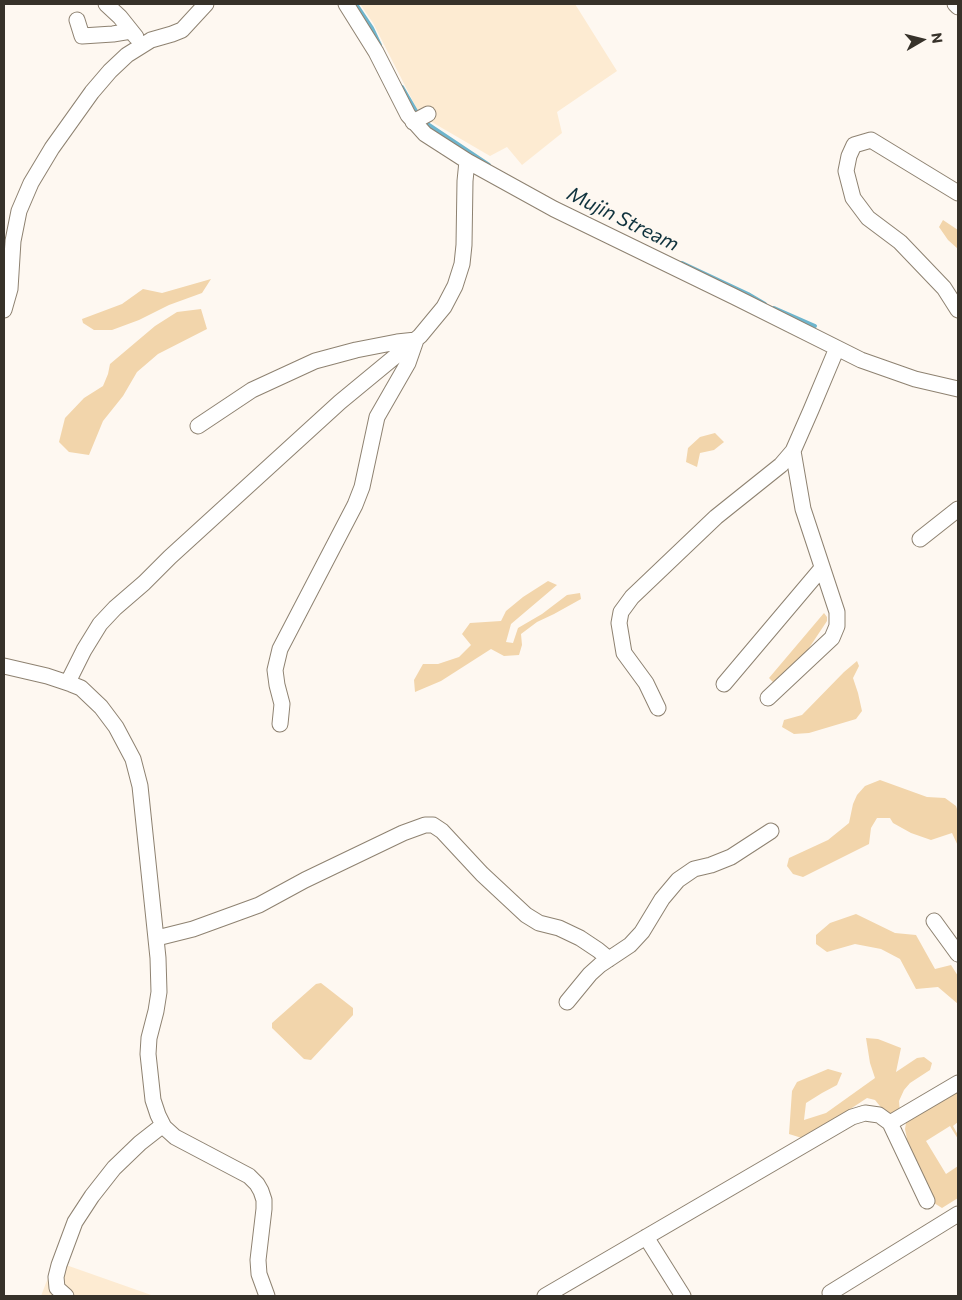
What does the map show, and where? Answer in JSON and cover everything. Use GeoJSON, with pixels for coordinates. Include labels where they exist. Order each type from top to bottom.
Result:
{"type":"FeatureCollection","features":[{"type":"Feature","properties":{"kind":"street"},"geometry":{"type":"LineString","coordinates":[[106,4],[142,44]]}},
{"type":"Feature","properties":{"kind":"street"},"geometry":{"type":"LineString","coordinates":[[4,310],[10,288],[13,241],[19,211],[31,183],[52,148],[92,92],[127,55],[142,44],[182,30],[206,4]]}},
{"type":"Feature","properties":{"kind":"street"},"geometry":{"type":"LineString","coordinates":[[346,4],[376,52],[408,115],[424,134],[554,209],[700,279],[861,360],[915,379],[958,389]]}},
{"type":"Feature","properties":{"kind":"street"},"geometry":{"type":"LineString","coordinates":[[955,4],[958,7]]}},
{"type":"Feature","properties":{"kind":"street"},"geometry":{"type":"LineString","coordinates":[[77,20],[82,36],[131,31]]}},
{"type":"Feature","properties":{"kind":"street"},"geometry":{"type":"LineString","coordinates":[[413,122],[428,114]]}},
{"type":"Feature","properties":{"kind":"street"},"geometry":{"type":"LineString","coordinates":[[958,193],[871,140],[854,145],[846,170],[853,198],[868,218],[900,242],[944,288],[958,310]]}},
{"type":"Feature","properties":{"kind":"street"},"geometry":{"type":"LineString","coordinates":[[68,682],[100,624],[115,608],[340,402],[416,340],[444,307],[455,286],[462,264],[465,181],[468,161]]}},
{"type":"Feature","properties":{"kind":"street"},"geometry":{"type":"LineString","coordinates":[[198,426],[252,390],[315,361],[356,350],[416,340]]}},
{"type":"Feature","properties":{"kind":"street"},"geometry":{"type":"LineString","coordinates":[[280,724],[282,704],[275,670],[280,649],[355,505],[362,487],[377,417],[408,364],[416,340]]}},
{"type":"Feature","properties":{"kind":"street"},"geometry":{"type":"LineString","coordinates":[[658,708],[646,683],[624,653],[619,623],[621,612],[632,596],[716,517],[781,465],[793,451],[837,348]]}},
{"type":"Feature","properties":{"kind":"street"},"geometry":{"type":"LineString","coordinates":[[768,698],[832,638],[837,626],[837,612],[804,509],[793,451]]}},
{"type":"Feature","properties":{"kind":"street"},"geometry":{"type":"LineString","coordinates":[[920,539],[958,509]]}},
{"type":"Feature","properties":{"kind":"street"},"geometry":{"type":"LineString","coordinates":[[724,684],[822,568]]}},
{"type":"Feature","properties":{"kind":"street"},"geometry":{"type":"LineString","coordinates":[[4,666],[47,676],[81,688],[101,707],[116,727],[133,759],[140,786],[157,938],[159,992],[149,1038],[148,1054],[153,1100],[163,1124],[175,1137],[249,1176],[257,1184],[264,1200],[258,1260],[259,1274],[267,1296]]}},
{"type":"Feature","properties":{"kind":"street"},"geometry":{"type":"LineString","coordinates":[[157,938],[193,929],[259,905],[305,880],[403,833],[425,825],[433,826],[442,831],[482,874],[526,915],[539,923],[559,928],[580,938],[609,959]]}},
{"type":"Feature","properties":{"kind":"street"},"geometry":{"type":"LineString","coordinates":[[567,1002],[590,974],[630,945],[642,932],[662,899],[678,880],[694,869],[731,857],[771,831]]}},
{"type":"Feature","properties":{"kind":"street"},"geometry":{"type":"LineString","coordinates":[[934,921],[958,954]]}},
{"type":"Feature","properties":{"kind":"street"},"geometry":{"type":"LineString","coordinates":[[890,1123],[958,1082]]}},
{"type":"Feature","properties":{"kind":"street"},"geometry":{"type":"LineString","coordinates":[[545,1296],[852,1117],[865,1113],[879,1115],[890,1123],[927,1201]]}},
{"type":"Feature","properties":{"kind":"street"},"geometry":{"type":"LineString","coordinates":[[66,1296],[57,1288],[56,1277],[75,1222],[114,1168],[163,1124]]}},
{"type":"Feature","properties":{"kind":"street"},"geometry":{"type":"LineString","coordinates":[[830,1293],[958,1214]]}},
{"type":"Feature","properties":{"kind":"street"},"geometry":{"type":"LineString","coordinates":[[646,1237],[683,1296]]}},
{"type":"Feature","properties":{"kind":"shaded area"},"geometry":{"type":"Polygon","coordinates":[[[360,4],[575,4],[617,71],[557,112],[562,133],[522,165],[507,147],[490,156],[430,121],[418,111],[373,23],[360,4]]]}},
{"type":"Feature","properties":{"kind":"shaded area"},"geometry":{"type":"Polygon","coordinates":[[[943,220],[958,230],[958,249],[948,240],[939,227],[943,220]]]}},
{"type":"Feature","properties":{"kind":"shaded area"},"geometry":{"type":"Polygon","coordinates":[[[211,279],[202,293],[112,330],[94,330],[83,323],[82,319],[122,304],[143,289],[162,293],[211,279]]]}},
{"type":"Feature","properties":{"kind":"shaded area"},"geometry":{"type":"Polygon","coordinates":[[[201,309],[207,329],[158,354],[137,372],[123,396],[103,421],[89,455],[69,452],[59,442],[65,418],[84,398],[103,386],[110,364],[155,326],[177,312],[201,309]]]}},
{"type":"Feature","properties":{"kind":"shaded area"},"geometry":{"type":"Polygon","coordinates":[[[715,433],[724,442],[714,450],[700,453],[697,467],[686,462],[688,448],[700,437],[715,433]]]}},
{"type":"Feature","properties":{"kind":"shaded area"},"geometry":{"type":"Polygon","coordinates":[[[548,581],[557,585],[511,624],[506,642],[513,643],[518,628],[542,614],[567,595],[580,593],[581,599],[537,622],[521,634],[522,645],[519,655],[504,656],[491,649],[441,681],[415,692],[414,680],[423,664],[438,664],[459,657],[471,645],[462,634],[470,623],[501,621],[506,611],[523,597],[548,581]]]}},
{"type":"Feature","properties":{"kind":"shaded area"},"geometry":{"type":"Polygon","coordinates":[[[824,613],[827,621],[803,657],[775,684],[769,678],[824,613]]]}},
{"type":"Feature","properties":{"kind":"shaded area"},"geometry":{"type":"Polygon","coordinates":[[[857,661],[859,666],[853,678],[862,711],[856,719],[809,733],[794,734],[782,727],[784,720],[802,715],[857,661]]]}},
{"type":"Feature","properties":{"kind":"shaded area"},"geometry":{"type":"Polygon","coordinates":[[[880,780],[927,797],[945,798],[956,806],[958,812],[958,846],[952,833],[931,840],[911,833],[893,823],[890,818],[877,818],[871,828],[869,844],[803,877],[793,874],[787,866],[789,858],[828,840],[849,823],[857,795],[865,786],[880,780]]]}},
{"type":"Feature","properties":{"kind":"shaded area"},"geometry":{"type":"Polygon","coordinates":[[[856,914],[895,933],[916,935],[935,969],[951,965],[958,976],[958,1004],[938,987],[916,989],[900,959],[881,949],[855,944],[827,952],[816,944],[816,935],[830,923],[856,914]]]}},
{"type":"Feature","properties":{"kind":"shaded area"},"geometry":{"type":"Polygon","coordinates":[[[321,983],[353,1008],[353,1015],[311,1060],[304,1059],[272,1028],[272,1023],[316,984],[321,983]]]}},
{"type":"Feature","properties":{"kind":"shaded area"},"geometry":{"type":"Polygon","coordinates":[[[866,1038],[878,1039],[901,1048],[896,1072],[917,1058],[924,1057],[932,1063],[930,1070],[910,1083],[904,1090],[899,1101],[900,1114],[888,1116],[875,1100],[867,1098],[805,1139],[789,1134],[792,1091],[797,1082],[828,1069],[842,1073],[837,1085],[806,1103],[804,1120],[826,1113],[875,1078],[870,1063],[866,1038]]]}},
{"type":"Feature","properties":{"kind":"shaded area"},"geometry":{"type":"Polygon","coordinates":[[[958,1087],[958,1122],[953,1126],[958,1139],[950,1126],[926,1141],[946,1174],[958,1166],[958,1198],[942,1208],[934,1203],[908,1144],[905,1129],[908,1119],[958,1087]]]}},
{"type":"Feature","properties":{"kind":"shaded area"},"geometry":{"type":"Polygon","coordinates":[[[55,1262],[66,1265],[154,1296],[41,1296],[55,1262]]]}},
{"type":"Feature","properties":{"kind":"waterway","name":"Mujin Stream"},"geometry":{"type":"LineString","coordinates":[[356,4],[372,28],[380,45]]}},
{"type":"Feature","properties":{"kind":"waterway","name":"Mujin Stream"},"geometry":{"type":"LineString","coordinates":[[402,87],[416,111]]}},
{"type":"Feature","properties":{"kind":"waterway","name":"Mujin Stream"},"geometry":{"type":"LineString","coordinates":[[426,123],[489,165]]}},
{"type":"Feature","properties":{"kind":"waterway","name":"Mujin Stream"},"geometry":{"type":"LineString","coordinates":[[682,263],[765,304]]}},
{"type":"Feature","properties":{"kind":"waterway","name":"Mujin Stream"},"geometry":{"type":"LineString","coordinates":[[774,308],[815,326]]}}]}
